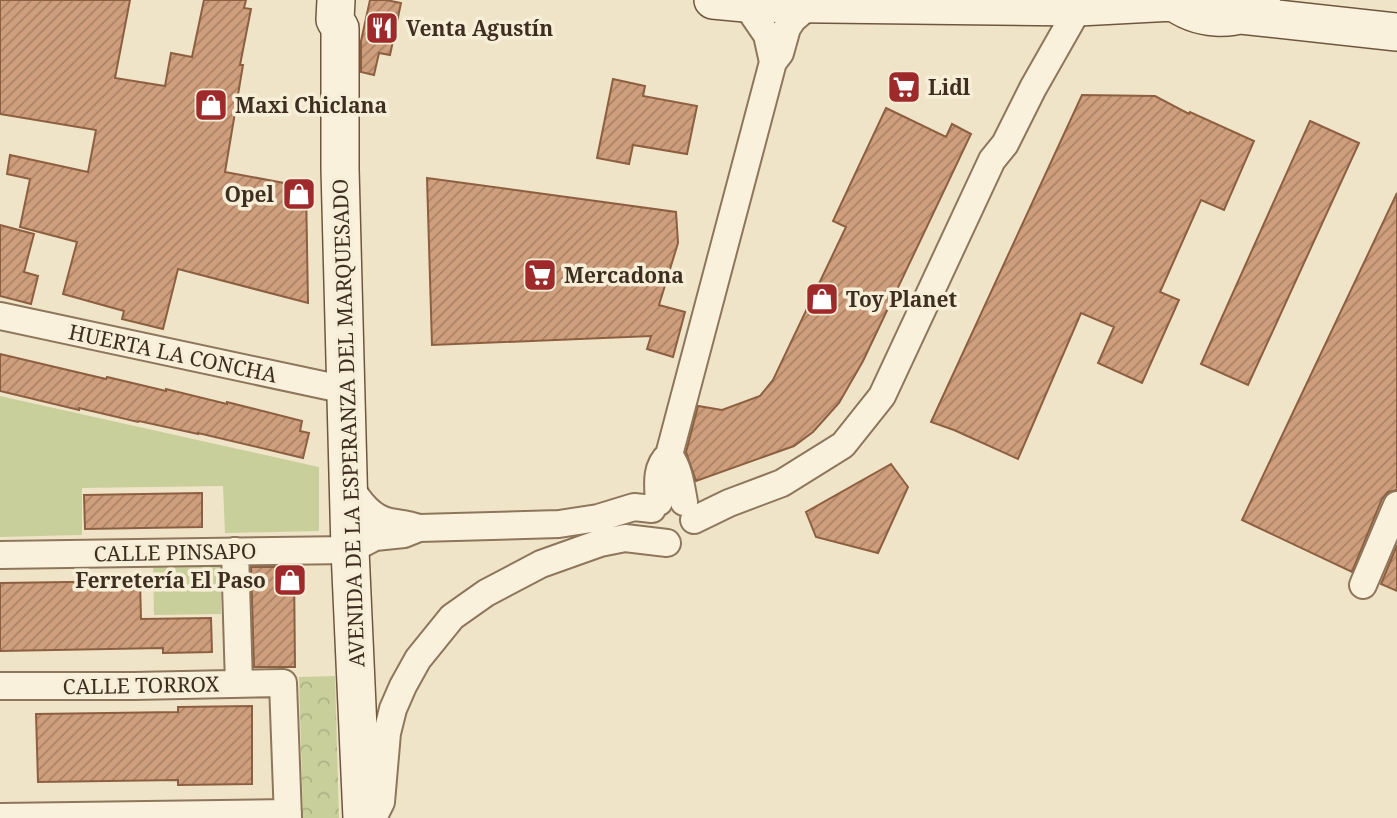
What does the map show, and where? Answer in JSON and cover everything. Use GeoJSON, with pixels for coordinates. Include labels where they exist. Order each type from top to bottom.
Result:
{"type":"FeatureCollection","features":[{"type":"Feature","properties":{"kind":"street"},"geometry":{"type":"LineString","coordinates":[[729,1],[1079,7],[1172,1],[1189,11],[1206,16],[1224,18],[1255,7],[1397,32]]}},
{"type":"Feature","properties":{"kind":"street"},"geometry":{"type":"LineString","coordinates":[[729,1],[767,34],[773,62]]}},
{"type":"Feature","properties":{"kind":"street"},"geometry":{"type":"LineString","coordinates":[[559,524],[625,538],[676,544],[691,534],[694,525],[672,508],[658,474],[662,461],[669,455],[773,62],[780,52],[787,27],[811,3]]}},
{"type":"Feature","properties":{"kind":"street"},"geometry":{"type":"LineString","coordinates":[[348,484],[367,510],[392,523],[404,523],[419,528],[559,524],[598,518],[634,507],[672,508],[729,503],[782,483],[843,445],[882,396],[992,160],[1005,144],[1079,7]]}},
{"type":"Feature","properties":{"kind":"street","name":"AVENIDA DE LA ESPERANZA DEL MARQUESADO"},"geometry":{"type":"LineString","coordinates":[[343,9],[340,169],[350,550],[362,818]]}},
{"type":"Feature","properties":{"kind":"street","name":"HUERTA LA CONCHA"},"geometry":{"type":"LineString","coordinates":[[0,316],[346,390]]}},
{"type":"Feature","properties":{"kind":"street"},"geometry":{"type":"LineString","coordinates":[[1363,585],[1397,505]]}},
{"type":"Feature","properties":{"kind":"street"},"geometry":{"type":"LineString","coordinates":[[667,543],[653,534],[649,517],[672,508]]}},
{"type":"Feature","properties":{"kind":"street"},"geometry":{"type":"LineString","coordinates":[[350,550],[375,537],[404,534],[419,528]]}},
{"type":"Feature","properties":{"kind":"street"},"geometry":{"type":"LineString","coordinates":[[373,818],[381,802],[387,733],[393,709],[418,659],[452,617],[486,593],[541,564],[600,543],[625,538]]}},
{"type":"Feature","properties":{"kind":"street","name":"CALLE PINSAPO"},"geometry":{"type":"LineString","coordinates":[[0,555],[350,550]]}},
{"type":"Feature","properties":{"kind":"street"},"geometry":{"type":"LineString","coordinates":[[235,551],[239,684]]}},
{"type":"Feature","properties":{"kind":"street","name":"CALLE TORROX"},"geometry":{"type":"LineString","coordinates":[[0,686],[282,683],[288,816]]}},
{"type":"Feature","properties":{"kind":"street"},"geometry":{"type":"LineString","coordinates":[[0,817],[288,816]]}},
{"type":"Feature","properties":{"kind":"green space"},"geometry":{"type":"Polygon","coordinates":[[[0,396],[319,467],[319,531],[225,533],[223,486],[82,488],[82,535],[0,537],[0,396]]]}},
{"type":"Feature","properties":{"kind":"green space"},"geometry":{"type":"Polygon","coordinates":[[[221,563],[221,614],[154,615],[153,564],[221,563]]]}},
{"type":"Feature","properties":{"kind":"green space"},"geometry":{"type":"Polygon","coordinates":[[[335,676],[339,818],[303,818],[299,677],[335,676]]]}},
{"type":"Feature","properties":{"kind":"building"},"geometry":{"type":"Polygon","coordinates":[[[0,0],[130,0],[115,78],[165,86],[171,53],[192,57],[204,0],[246,0],[244,8],[251,9],[225,172],[306,187],[308,303],[178,269],[163,329],[122,319],[124,311],[63,294],[77,242],[20,227],[30,179],[7,174],[10,155],[88,172],[96,130],[0,114],[0,0]]]}},
{"type":"Feature","properties":{"kind":"building"},"geometry":{"type":"Polygon","coordinates":[[[370,0],[401,3],[390,55],[379,53],[374,75],[361,72],[361,41],[370,0]]]}},
{"type":"Feature","properties":{"kind":"building"},"geometry":{"type":"Polygon","coordinates":[[[613,79],[645,86],[643,96],[697,106],[687,154],[633,145],[629,164],[597,158],[613,79]]]}},
{"type":"Feature","properties":{"kind":"building"},"geometry":{"type":"Polygon","coordinates":[[[1082,95],[1155,96],[1189,114],[1190,112],[1254,141],[1224,210],[1201,200],[1160,292],[1179,300],[1142,383],[1098,363],[1114,327],[1081,313],[1018,459],[931,422],[1082,95]]]}},
{"type":"Feature","properties":{"kind":"building"},"geometry":{"type":"Polygon","coordinates":[[[886,108],[946,137],[952,124],[971,134],[863,361],[839,403],[813,432],[794,446],[696,481],[686,452],[698,406],[722,410],[760,396],[773,380],[846,227],[833,221],[886,108]]]}},
{"type":"Feature","properties":{"kind":"building"},"geometry":{"type":"Polygon","coordinates":[[[1310,121],[1359,143],[1248,385],[1201,364],[1310,121]]]}},
{"type":"Feature","properties":{"kind":"building"},"geometry":{"type":"Polygon","coordinates":[[[427,178],[676,212],[678,243],[659,305],[685,312],[673,357],[647,349],[651,336],[432,345],[427,178]]]}},
{"type":"Feature","properties":{"kind":"building"},"geometry":{"type":"Polygon","coordinates":[[[1397,193],[1397,490],[1388,492],[1382,499],[1352,572],[1242,520],[1397,193]]]}},
{"type":"Feature","properties":{"kind":"building"},"geometry":{"type":"Polygon","coordinates":[[[0,225],[34,234],[24,272],[38,276],[31,304],[0,296],[0,225]]]}},
{"type":"Feature","properties":{"kind":"building"},"geometry":{"type":"Polygon","coordinates":[[[0,354],[106,379],[107,377],[227,402],[302,421],[300,431],[309,433],[303,458],[0,391],[0,354]]]}},
{"type":"Feature","properties":{"kind":"building"},"geometry":{"type":"Polygon","coordinates":[[[891,464],[908,487],[878,553],[816,537],[806,512],[891,464]]]}},
{"type":"Feature","properties":{"kind":"building"},"geometry":{"type":"Polygon","coordinates":[[[202,493],[202,527],[85,529],[84,495],[202,493]]]}},
{"type":"Feature","properties":{"kind":"building"},"geometry":{"type":"Polygon","coordinates":[[[1397,545],[1397,591],[1381,584],[1397,545]]]}},
{"type":"Feature","properties":{"kind":"building"},"geometry":{"type":"Polygon","coordinates":[[[251,567],[294,567],[295,667],[254,667],[251,567]]]}},
{"type":"Feature","properties":{"kind":"building"},"geometry":{"type":"Polygon","coordinates":[[[140,581],[141,619],[211,618],[212,652],[163,653],[163,648],[0,651],[0,583],[140,581]]]}},
{"type":"Feature","properties":{"kind":"building"},"geometry":{"type":"Polygon","coordinates":[[[252,706],[252,784],[178,785],[178,780],[38,782],[36,714],[178,712],[178,707],[252,706]]]}},
{"type":"Feature","properties":{"kind":"place","name":"Venta Agustín"},"geometry":{"type":"Point","coordinates":[382,28]}},
{"type":"Feature","properties":{"kind":"place","name":"Lidl"},"geometry":{"type":"Point","coordinates":[904,87]}},
{"type":"Feature","properties":{"kind":"place","name":"Maxi Chiclana"},"geometry":{"type":"Point","coordinates":[211,105]}},
{"type":"Feature","properties":{"kind":"place","name":"Opel"},"geometry":{"type":"Point","coordinates":[299,194]}},
{"type":"Feature","properties":{"kind":"place","name":"Mercadona"},"geometry":{"type":"Point","coordinates":[540,275]}},
{"type":"Feature","properties":{"kind":"place","name":"Toy Planet"},"geometry":{"type":"Point","coordinates":[822,299]}},
{"type":"Feature","properties":{"kind":"place","name":"Ferretería El Paso"},"geometry":{"type":"Point","coordinates":[290,580]}}]}
